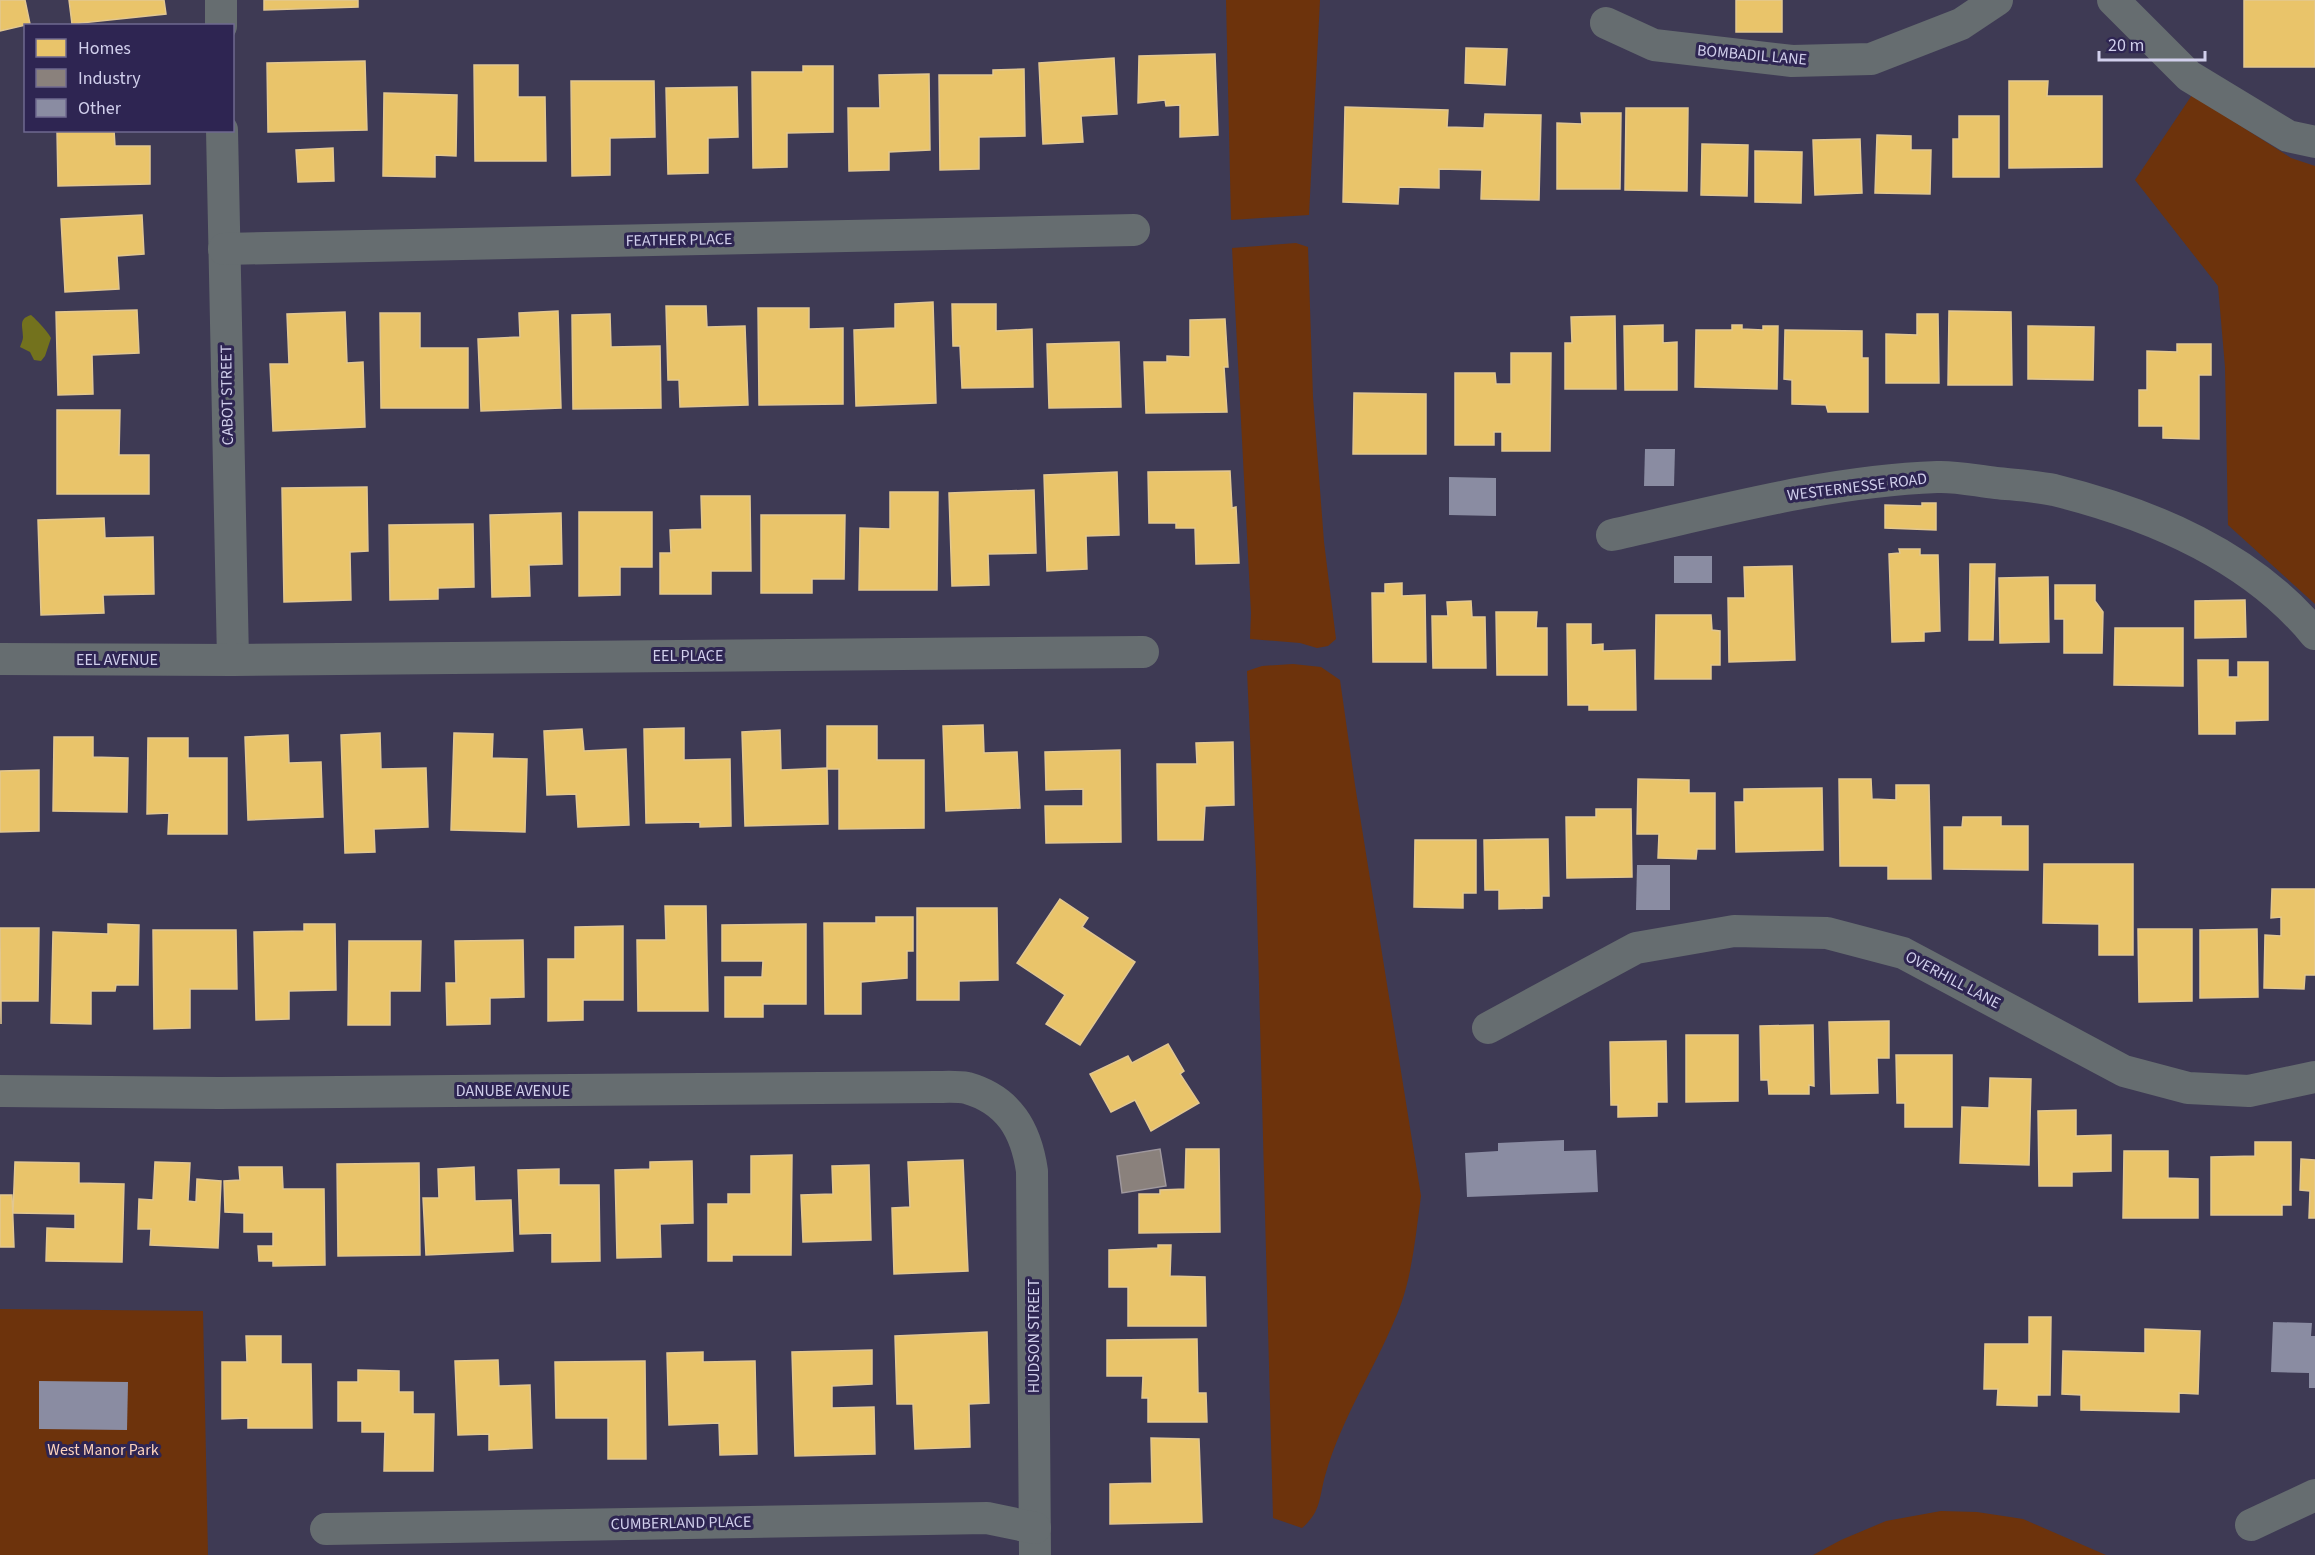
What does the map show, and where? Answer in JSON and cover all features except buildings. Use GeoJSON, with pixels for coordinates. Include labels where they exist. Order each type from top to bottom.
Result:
{"type":"FeatureCollection","features":[{"type":"Feature","properties":{"kind":"street"},"geometry":{"type":"LineString","coordinates":[[221,0],[221,24]]}},
{"type":"Feature","properties":{"kind":"street","name":"BOMBADIL LANE"},"geometry":{"type":"LineString","coordinates":[[1606,23],[1654,45],[1792,61],[1871,59],[1961,24],[1997,0]]}},
{"type":"Feature","properties":{"kind":"street"},"geometry":{"type":"LineString","coordinates":[[2113,0],[2189,76],[2288,136],[2315,142]]}},
{"type":"Feature","properties":{"kind":"street","name":"CABOT STREET"},"geometry":{"type":"LineString","coordinates":[[222,132],[233,660]]}},
{"type":"Feature","properties":{"kind":"street","name":"FEATHER PLACE"},"geometry":{"type":"LineString","coordinates":[[224,249],[1134,230]]}},
{"type":"Feature","properties":{"kind":"street","name":"WESTERNESSE ROAD"},"geometry":{"type":"LineString","coordinates":[[1612,535],[1805,491],[1883,480],[1940,476],[2052,490],[2155,521],[2235,562],[2301,616],[2315,634]]}},
{"type":"Feature","properties":{"kind":"street","name":"EEL PLACE"},"geometry":{"type":"LineString","coordinates":[[233,660],[1143,652]]}},
{"type":"Feature","properties":{"kind":"street","name":"EEL AVENUE"},"geometry":{"type":"LineString","coordinates":[[0,659],[233,660]]}},
{"type":"Feature","properties":{"kind":"street","name":"OVERHILL LANE"},"geometry":{"type":"LineString","coordinates":[[1488,1028],[1636,948],[1734,930],[1827,933],[1903,953],[2124,1071],[2188,1088],[2249,1091],[2315,1077]]}},
{"type":"Feature","properties":{"kind":"street","name":"DANUBE AVENUE"},"geometry":{"type":"LineString","coordinates":[[0,1091],[231,1093],[966,1088],[988,1097],[1007,1110],[1015,1120]]}},
{"type":"Feature","properties":{"kind":"street","name":"HUDSON STREET"},"geometry":{"type":"LineString","coordinates":[[1015,1120],[1029,1148],[1032,1171],[1035,1542]]}},
{"type":"Feature","properties":{"kind":"street"},"geometry":{"type":"LineString","coordinates":[[2251,1525],[2315,1495]]}},
{"type":"Feature","properties":{"kind":"street","name":"CUMBERLAND PLACE"},"geometry":{"type":"LineString","coordinates":[[326,1529],[987,1518],[1035,1542]]}},
{"type":"Feature","properties":{"kind":"green space"},"geometry":{"type":"Polygon","coordinates":[[[1226,0],[1320,0],[1309,215],[1231,220],[1226,0]]]}},
{"type":"Feature","properties":{"kind":"green space"},"geometry":{"type":"Polygon","coordinates":[[[2192,95],[2291,158],[2315,166],[2315,604],[2228,525],[2225,367],[2218,286],[2135,180],[2192,95]]]}},
{"type":"Feature","properties":{"kind":"green space"},"geometry":{"type":"Polygon","coordinates":[[[1296,243],[1308,247],[1313,397],[1324,542],[1336,639],[1328,646],[1317,648],[1300,643],[1250,639],[1251,613],[1232,248],[1296,243]]]}},
{"type":"Feature","properties":{"kind":"green space"},"geometry":{"type":"Polygon","coordinates":[[[1293,664],[1321,667],[1340,680],[1421,1196],[1411,1264],[1401,1304],[1341,1432],[1332,1454],[1316,1510],[1302,1528],[1273,1518],[1256,870],[1247,671],[1262,666],[1293,664]]]}},
{"type":"Feature","properties":{"kind":"green space","name":"West Manor Park"},"geometry":{"type":"Polygon","coordinates":[[[0,1309],[203,1311],[208,1555],[0,1555],[0,1309]]]}},
{"type":"Feature","properties":{"kind":"green space"},"geometry":{"type":"Polygon","coordinates":[[[1941,1511],[1977,1512],[2023,1519],[2106,1555],[1813,1555],[1886,1521],[1941,1511]]]}},
{"type":"Feature","properties":{"kind":"shaded area"},"geometry":{"type":"Polygon","coordinates":[[[31,315],[51,338],[41,361],[34,360],[30,352],[20,347],[23,338],[23,321],[31,315]]]}}]}
